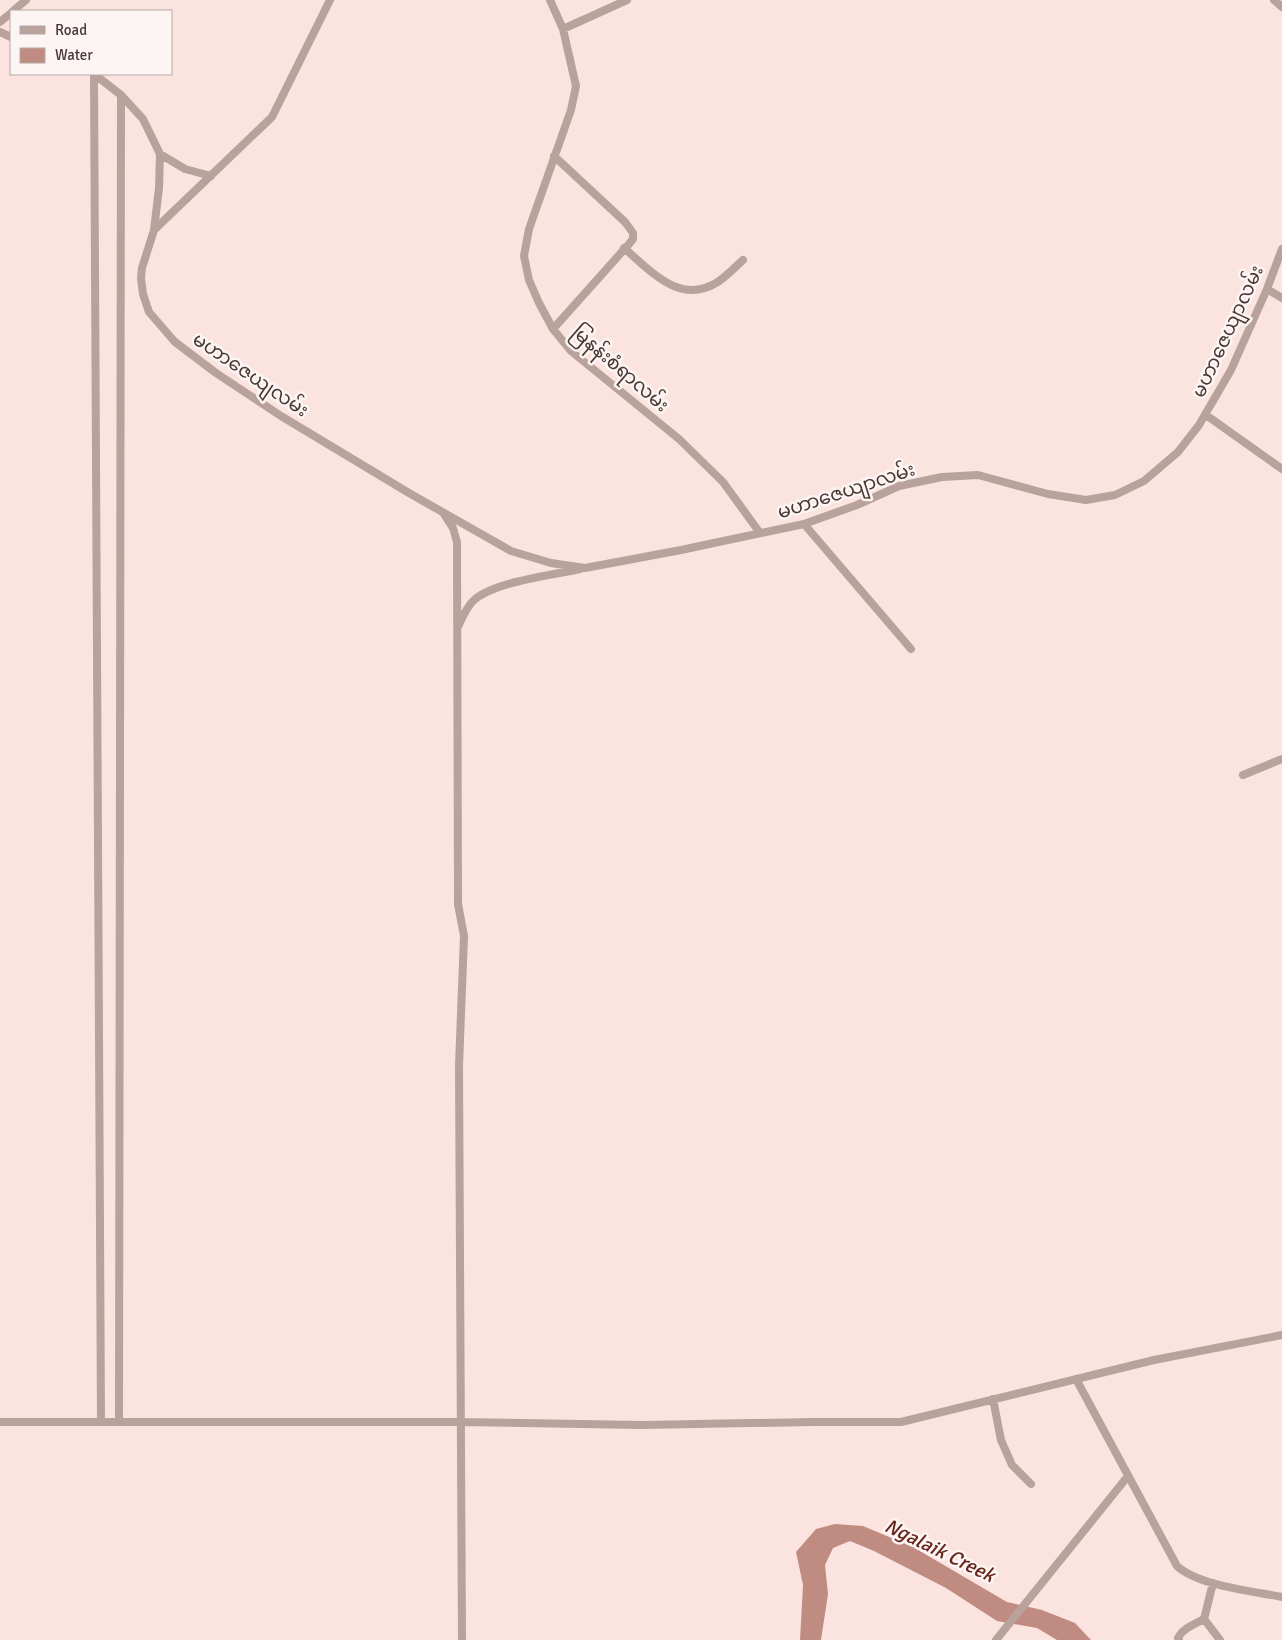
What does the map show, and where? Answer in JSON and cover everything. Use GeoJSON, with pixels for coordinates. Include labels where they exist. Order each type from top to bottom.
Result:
{"type":"FeatureCollection","features":[{"type":"Feature","properties":{"kind":"street"},"geometry":{"type":"LineString","coordinates":[[14,10],[26,0]]}},
{"type":"Feature","properties":{"kind":"street"},"geometry":{"type":"LineString","coordinates":[[154,230],[272,117],[330,0]]}},
{"type":"Feature","properties":{"kind":"street","name":"မြနန်းစံရာလမ်း"},"geometry":{"type":"LineString","coordinates":[[550,0],[563,29],[576,86],[571,110],[530,229],[524,256],[529,280],[552,329],[571,351],[685,445],[722,482],[760,533]]}},
{"type":"Feature","properties":{"kind":"street"},"geometry":{"type":"LineString","coordinates":[[563,29],[627,0]]}},
{"type":"Feature","properties":{"kind":"street"},"geometry":{"type":"LineString","coordinates":[[1274,0],[1282,7]]}},
{"type":"Feature","properties":{"kind":"street"},"geometry":{"type":"LineString","coordinates":[[0,22],[10,14]]}},
{"type":"Feature","properties":{"kind":"street"},"geometry":{"type":"LineString","coordinates":[[94,75],[101,1422]]}},
{"type":"Feature","properties":{"kind":"street","name":"မဟာဇေယျလမ်း"},"geometry":{"type":"LineString","coordinates":[[95,75],[120,95],[143,119],[160,154],[159,188],[154,230],[142,268],[141,278],[143,294],[149,312],[175,342],[216,373],[281,416],[444,514],[471,527]]}},
{"type":"Feature","properties":{"kind":"street"},"geometry":{"type":"LineString","coordinates":[[119,1422],[120,95]]}},
{"type":"Feature","properties":{"kind":"street"},"geometry":{"type":"LineString","coordinates":[[160,154],[185,169],[211,176]]}},
{"type":"Feature","properties":{"kind":"street"},"geometry":{"type":"LineString","coordinates":[[552,329],[633,239],[633,233],[629,227],[554,156]]}},
{"type":"Feature","properties":{"kind":"street"},"geometry":{"type":"LineString","coordinates":[[624,248],[668,284],[681,290],[702,289],[714,284],[743,260]]}},
{"type":"Feature","properties":{"kind":"street","name":"မဟာဇေယျာလမ်း"},"geometry":{"type":"LineString","coordinates":[[471,527],[511,550],[551,562],[585,568],[804,524],[857,505],[899,486],[942,477],[978,476],[1048,494],[1086,500],[1115,495],[1144,481],[1178,452],[1206,415],[1231,370],[1267,289],[1282,249]]}},
{"type":"Feature","properties":{"kind":"street"},"geometry":{"type":"LineString","coordinates":[[1267,289],[1282,298]]}},
{"type":"Feature","properties":{"kind":"street"},"geometry":{"type":"LineString","coordinates":[[1206,415],[1282,469]]}},
{"type":"Feature","properties":{"kind":"street"},"geometry":{"type":"LineString","coordinates":[[444,514],[453,528],[456,542],[458,904],[464,936],[459,1066],[462,1640]]}},
{"type":"Feature","properties":{"kind":"street"},"geometry":{"type":"LineString","coordinates":[[804,524],[911,649]]}},
{"type":"Feature","properties":{"kind":"street"},"geometry":{"type":"LineString","coordinates":[[457,629],[465,612],[474,600],[487,590],[585,568]]}},
{"type":"Feature","properties":{"kind":"street"},"geometry":{"type":"LineString","coordinates":[[1243,775],[1282,759]]}},
{"type":"Feature","properties":{"kind":"street"},"geometry":{"type":"LineString","coordinates":[[0,1422],[461,1422],[642,1425],[901,1422],[1154,1360],[1282,1335]]}},
{"type":"Feature","properties":{"kind":"street"},"geometry":{"type":"LineString","coordinates":[[1076,1379],[1177,1566],[1199,1580],[1282,1597]]}},
{"type":"Feature","properties":{"kind":"street"},"geometry":{"type":"LineString","coordinates":[[993,1399],[1000,1440],[1012,1465],[1031,1484]]}},
{"type":"Feature","properties":{"kind":"street"},"geometry":{"type":"LineString","coordinates":[[996,1640],[1128,1476]]}},
{"type":"Feature","properties":{"kind":"street"},"geometry":{"type":"LineString","coordinates":[[1179,1640],[1180,1634],[1204,1619],[1213,1583]]}},
{"type":"Feature","properties":{"kind":"street"},"geometry":{"type":"LineString","coordinates":[[1204,1619],[1220,1640]]}},
{"type":"Feature","properties":{"kind":"water"},"geometry":{"type":"Polygon","coordinates":[[[835,1524],[863,1526],[913,1547],[1007,1602],[1042,1610],[1075,1623],[1091,1640],[1057,1640],[1037,1628],[997,1621],[946,1588],[874,1551],[850,1541],[833,1548],[825,1565],[828,1594],[821,1640],[800,1640],[803,1585],[796,1552],[816,1529],[835,1524]]]}},
{"type":"Feature","properties":{"kind":"water label","name":"Ngalaik Creek"},"geometry":{"type":"Point","coordinates":[940,1550]}}]}
